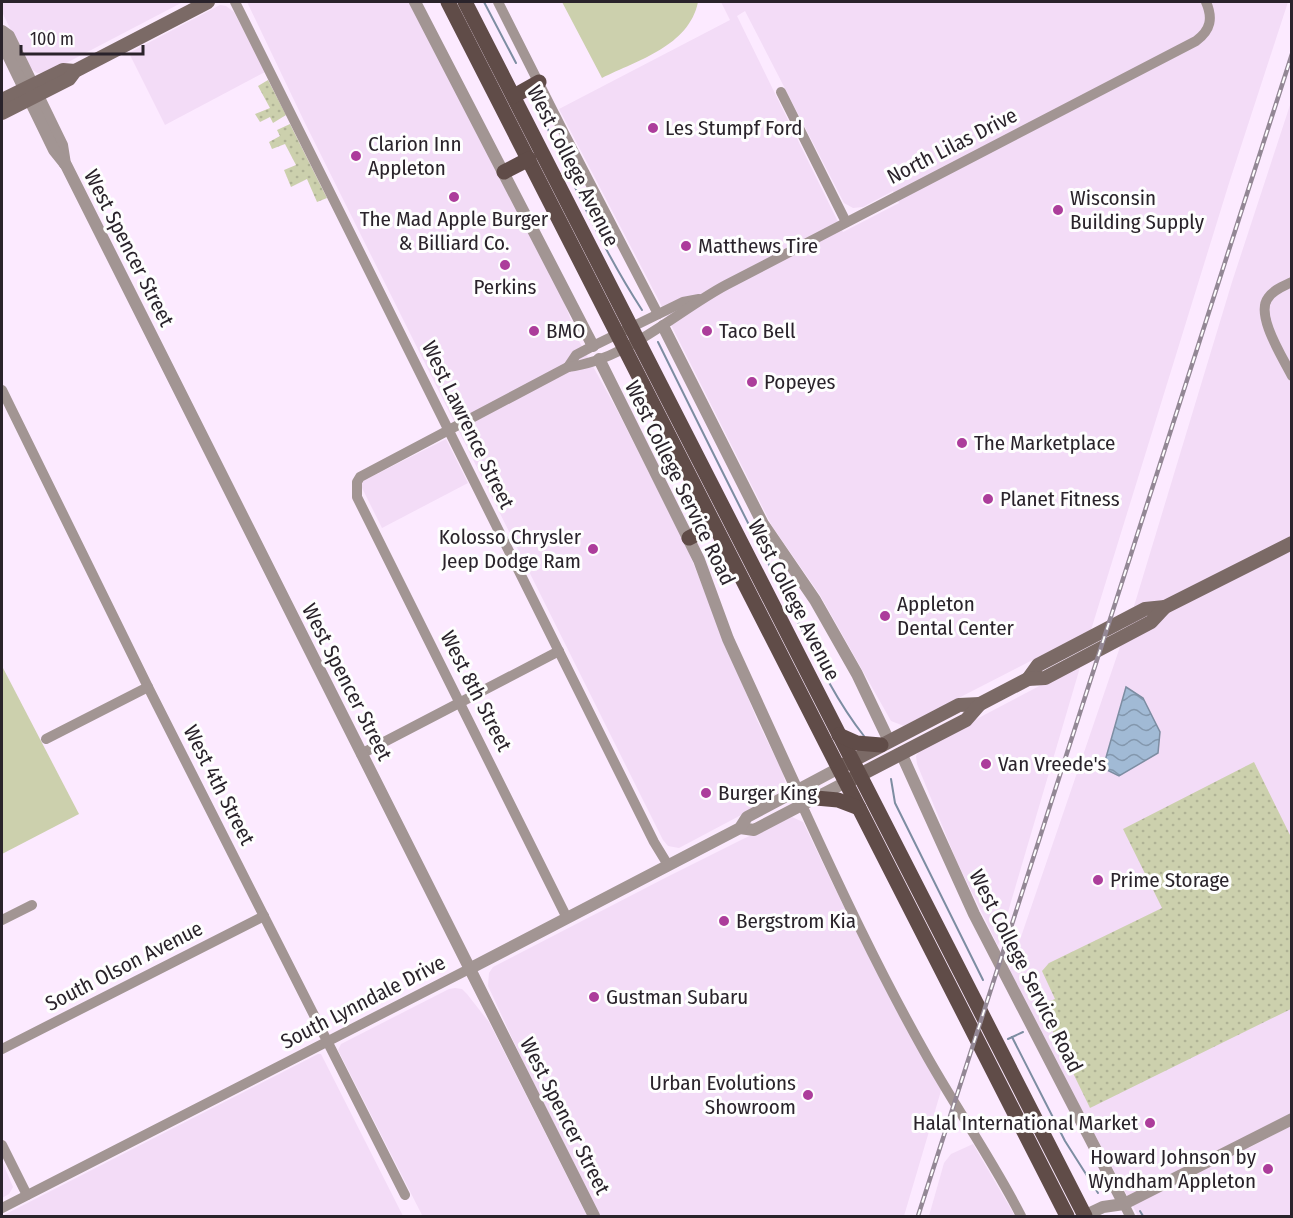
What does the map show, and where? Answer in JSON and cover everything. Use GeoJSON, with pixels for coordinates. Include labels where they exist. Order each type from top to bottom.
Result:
{"type":"FeatureCollection","features":[{"type":"Feature","properties":{"kind":"main road"},"geometry":{"type":"LineString","coordinates":[[2,113],[63,70],[75,71],[208,2]]}},
{"type":"Feature","properties":{"kind":"main road","name":"West College Avenue"},"geometry":{"type":"LineString","coordinates":[[448,2],[529,159],[628,337],[839,735],[845,764]]}},
{"type":"Feature","properties":{"kind":"main road","name":"West College Avenue"},"geometry":{"type":"LineString","coordinates":[[465,2],[514,96],[714,525],[845,764],[1085,1216]]}},
{"type":"Feature","properties":{"kind":"main road"},"geometry":{"type":"LineString","coordinates":[[514,96],[539,82]]}},
{"type":"Feature","properties":{"kind":"main road"},"geometry":{"type":"LineString","coordinates":[[2,100],[31,92]]}},
{"type":"Feature","properties":{"kind":"main road"},"geometry":{"type":"LineString","coordinates":[[504,172],[529,159]]}},
{"type":"Feature","properties":{"kind":"main road"},"geometry":{"type":"LineString","coordinates":[[689,538],[714,525]]}},
{"type":"Feature","properties":{"kind":"main road"},"geometry":{"type":"LineString","coordinates":[[852,779],[966,720],[980,704],[1028,679],[1045,678],[1151,622],[1165,607],[1292,543]]}},
{"type":"Feature","properties":{"kind":"main road"},"geometry":{"type":"LineString","coordinates":[[845,764],[959,705],[980,704]]}},
{"type":"Feature","properties":{"kind":"main road"},"geometry":{"type":"LineString","coordinates":[[839,735],[857,743],[885,743]]}},
{"type":"Feature","properties":{"kind":"main road","name":"West College Avenue"},"geometry":{"type":"LineString","coordinates":[[852,779],[859,808],[1067,1216]]}},
{"type":"Feature","properties":{"kind":"main road"},"geometry":{"type":"LineString","coordinates":[[809,801],[838,800],[859,808]]}},
{"type":"Feature","properties":{"kind":"street","name":"West Lawrence Street"},"geometry":{"type":"LineString","coordinates":[[236,2],[654,842],[668,865]]}},
{"type":"Feature","properties":{"kind":"street"},"geometry":{"type":"LineString","coordinates":[[415,2],[593,346]]}},
{"type":"Feature","properties":{"kind":"street"},"geometry":{"type":"LineString","coordinates":[[498,2],[658,314]]}},
{"type":"Feature","properties":{"kind":"street","name":"North Lilas Drive"},"geometry":{"type":"LineString","coordinates":[[628,337],[663,326],[700,299],[1196,41],[1209,28],[1210,17],[1206,2]]}},
{"type":"Feature","properties":{"kind":"street","name":"West Spencer Street"},"geometry":{"type":"LineString","coordinates":[[2,31],[9,36],[54,150],[66,165],[594,1216]]}},
{"type":"Feature","properties":{"kind":"street","name":"West Spencer Street"},"geometry":{"type":"LineString","coordinates":[[2,43],[31,92]]}},
{"type":"Feature","properties":{"kind":"street"},"geometry":{"type":"LineString","coordinates":[[781,92],[846,222]]}},
{"type":"Feature","properties":{"kind":"street"},"geometry":{"type":"LineString","coordinates":[[1292,282],[1271,294],[1264,305],[1267,324],[1292,376]]}},
{"type":"Feature","properties":{"kind":"street","name":"North Lilas Drive"},"geometry":{"type":"LineString","coordinates":[[628,337],[658,314],[683,302],[700,299]]}},
{"type":"Feature","properties":{"kind":"street"},"geometry":{"type":"LineString","coordinates":[[663,326],[762,524],[815,600],[857,674],[885,743]]}},
{"type":"Feature","properties":{"kind":"street"},"geometry":{"type":"LineString","coordinates":[[568,367],[576,355],[593,346],[628,337]]}},
{"type":"Feature","properties":{"kind":"street"},"geometry":{"type":"LineString","coordinates":[[449,429],[568,367],[582,366],[599,359],[628,337]]}},
{"type":"Feature","properties":{"kind":"street","name":"West College Service Road"},"geometry":{"type":"LineString","coordinates":[[599,359],[689,538],[706,576],[736,658],[797,790]]}},
{"type":"Feature","properties":{"kind":"street","name":"West 4th Street"},"geometry":{"type":"LineString","coordinates":[[2,390],[148,687],[405,1196]]}},
{"type":"Feature","properties":{"kind":"street","name":"West 8th Street"},"geometry":{"type":"LineString","coordinates":[[449,429],[363,474],[358,480],[357,497],[567,918]]}},
{"type":"Feature","properties":{"kind":"street"},"geometry":{"type":"LineString","coordinates":[[361,754],[559,651]]}},
{"type":"Feature","properties":{"kind":"street"},"geometry":{"type":"LineString","coordinates":[[46,739],[148,687]]}},
{"type":"Feature","properties":{"kind":"street","name":"West College Service Road"},"geometry":{"type":"LineString","coordinates":[[901,753],[974,914],[1130,1216]]}},
{"type":"Feature","properties":{"kind":"street","name":"South Lynndale Drive"},"geometry":{"type":"LineString","coordinates":[[2,1208],[740,828],[747,817],[845,764]]}},
{"type":"Feature","properties":{"kind":"street","name":"South Lynndale Drive"},"geometry":{"type":"LineString","coordinates":[[740,828],[754,830],[852,779]]}},
{"type":"Feature","properties":{"kind":"street"},"geometry":{"type":"LineString","coordinates":[[809,801],[863,934],[943,1084],[989,1158],[1021,1216]]}},
{"type":"Feature","properties":{"kind":"street"},"geometry":{"type":"LineString","coordinates":[[2,920],[32,905]]}},
{"type":"Feature","properties":{"kind":"street","name":"South Olson Avenue"},"geometry":{"type":"LineString","coordinates":[[2,1049],[264,916]]}},
{"type":"Feature","properties":{"kind":"street"},"geometry":{"type":"LineString","coordinates":[[1110,1216],[1124,1204],[1292,1119]]}},
{"type":"Feature","properties":{"kind":"street"},"geometry":{"type":"LineString","coordinates":[[2,1145],[27,1195]]}},
{"type":"Feature","properties":{"kind":"street"},"geometry":{"type":"LineString","coordinates":[[1085,1216],[1103,1207],[1124,1204]]}},
{"type":"Feature","properties":{"kind":"shaded area"},"geometry":{"type":"Polygon","coordinates":[[[2,2],[183,2],[49,72],[37,73],[29,67],[2,12],[2,2]]]}},
{"type":"Feature","properties":{"kind":"shaded area"},"geometry":{"type":"Polygon","coordinates":[[[247,2],[410,2],[564,302],[579,341],[687,548],[757,720],[783,773],[785,782],[782,790],[760,805],[679,848],[668,846],[663,840],[304,121],[247,2]]]}},
{"type":"Feature","properties":{"kind":"shaded area"},"geometry":{"type":"Polygon","coordinates":[[[721,2],[1288,2],[1230,180],[1091,630],[904,726],[891,721],[820,595],[772,526],[559,109],[730,20],[721,2]],[[745,11],[737,16],[843,232],[899,203],[893,191],[863,207],[853,208],[844,203],[745,11]]]}},
{"type":"Feature","properties":{"kind":"shaded area"},"geometry":{"type":"Polygon","coordinates":[[[220,5],[234,12],[265,72],[165,125],[129,53],[220,5]]]}},
{"type":"Feature","properties":{"kind":"shaded area"},"geometry":{"type":"Polygon","coordinates":[[[1291,102],[1292,1120],[1246,1143],[1249,1148],[1291,1125],[1291,1216],[1138,1216],[1009,972],[1135,603],[1232,282],[1291,102]]]}},
{"type":"Feature","properties":{"kind":"shaded area"},"geometry":{"type":"Polygon","coordinates":[[[446,439],[468,483],[382,528],[361,482],[446,439]]]}},
{"type":"Feature","properties":{"kind":"shaded area"},"geometry":{"type":"Polygon","coordinates":[[[1081,664],[998,946],[957,862],[917,764],[916,756],[927,745],[1081,664]]]}},
{"type":"Feature","properties":{"kind":"shaded area"},"geometry":{"type":"Polygon","coordinates":[[[792,817],[803,822],[842,903],[943,1084],[904,1216],[594,1216],[596,1207],[526,1068],[488,986],[489,973],[493,967],[665,878],[792,817]]]}},
{"type":"Feature","properties":{"kind":"shaded area"},"geometry":{"type":"Polygon","coordinates":[[[455,988],[462,989],[467,994],[489,1022],[587,1216],[420,1216],[422,1215],[338,1050],[341,1044],[455,988]]]}},
{"type":"Feature","properties":{"kind":"shaded area"},"geometry":{"type":"Polygon","coordinates":[[[321,1054],[403,1216],[2,1216],[321,1054]]]}},
{"type":"Feature","properties":{"kind":"shaded area"},"geometry":{"type":"Polygon","coordinates":[[[973,1144],[1015,1216],[929,1216],[944,1163],[951,1154],[973,1144]]]}},
{"type":"Feature","properties":{"kind":"shaded area"},"geometry":{"type":"Polygon","coordinates":[[[2,1161],[13,1187],[9,1194],[2,1198],[2,1161]]]}},
{"type":"Feature","properties":{"kind":"green space"},"geometry":{"type":"Polygon","coordinates":[[[562,2],[698,2],[693,17],[673,41],[646,58],[602,78],[562,2]]]}},
{"type":"Feature","properties":{"kind":"green space"},"geometry":{"type":"Polygon","coordinates":[[[268,80],[286,115],[273,123],[270,117],[260,122],[255,114],[270,108],[258,86],[268,80]]]}},
{"type":"Feature","properties":{"kind":"green space"},"geometry":{"type":"Polygon","coordinates":[[[290,124],[327,198],[317,202],[307,179],[291,187],[284,170],[296,165],[285,144],[272,149],[269,142],[280,136],[277,130],[290,124]]]}},
{"type":"Feature","properties":{"kind":"green space"},"geometry":{"type":"Polygon","coordinates":[[[2,668],[79,814],[2,854],[2,668]]]}},
{"type":"Feature","properties":{"kind":"green space"},"geometry":{"type":"Polygon","coordinates":[[[1254,762],[1291,837],[1291,1009],[1090,1108],[1040,1005],[1055,999],[1042,971],[1049,963],[1162,908],[1123,829],[1254,762]]]}},
{"type":"Feature","properties":{"kind":"water"},"geometry":{"type":"Polygon","coordinates":[[[1126,687],[1143,698],[1160,732],[1158,753],[1119,776],[1103,768],[1126,687]]]}},
{"type":"Feature","properties":{"kind":"waterway"},"geometry":{"type":"LineString","coordinates":[[484,2],[516,63]]}},
{"type":"Feature","properties":{"kind":"waterway"},"geometry":{"type":"LineString","coordinates":[[540,112],[600,237],[642,310]]}},
{"type":"Feature","properties":{"kind":"waterway"},"geometry":{"type":"LineString","coordinates":[[658,342],[821,668],[841,703],[864,736]]}},
{"type":"Feature","properties":{"kind":"waterway"},"geometry":{"type":"LineString","coordinates":[[891,779],[895,803],[983,980]]}},
{"type":"Feature","properties":{"kind":"waterway"},"geometry":{"type":"LineString","coordinates":[[1048,1026],[1052,1024]]}},
{"type":"Feature","properties":{"kind":"waterway"},"geometry":{"type":"LineString","coordinates":[[1008,1039],[1023,1032]]}},
{"type":"Feature","properties":{"kind":"waterway"},"geometry":{"type":"LineString","coordinates":[[1012,1037],[1065,1141],[1098,1193]]}},
{"type":"Feature","properties":{"kind":"waterway"},"geometry":{"type":"LineString","coordinates":[[1140,1211],[1143,1216]]}},
{"type":"Feature","properties":{"kind":"railway"},"geometry":{"type":"LineString","coordinates":[[918,1216],[1292,54]]}},
{"type":"Feature","properties":{"kind":"place","name":"Les Stumpf Ford"},"geometry":{"type":"Point","coordinates":[653,128]}},
{"type":"Feature","properties":{"kind":"place","name":"Clarion Inn Appleton"},"geometry":{"type":"Point","coordinates":[356,156]}},
{"type":"Feature","properties":{"kind":"place","name":"The Mad Apple Burger & Billiard Co."},"geometry":{"type":"Point","coordinates":[454,197]}},
{"type":"Feature","properties":{"kind":"place","name":"Wisconsin Building Supply"},"geometry":{"type":"Point","coordinates":[1058,210]}},
{"type":"Feature","properties":{"kind":"place","name":"Matthews Tire"},"geometry":{"type":"Point","coordinates":[686,246]}},
{"type":"Feature","properties":{"kind":"place","name":"Perkins"},"geometry":{"type":"Point","coordinates":[505,265]}},
{"type":"Feature","properties":{"kind":"place","name":"BMO"},"geometry":{"type":"Point","coordinates":[534,331]}},
{"type":"Feature","properties":{"kind":"place","name":"Taco Bell"},"geometry":{"type":"Point","coordinates":[707,331]}},
{"type":"Feature","properties":{"kind":"place","name":"Popeyes"},"geometry":{"type":"Point","coordinates":[752,382]}},
{"type":"Feature","properties":{"kind":"place","name":"The Marketplace"},"geometry":{"type":"Point","coordinates":[962,443]}},
{"type":"Feature","properties":{"kind":"place","name":"Planet Fitness"},"geometry":{"type":"Point","coordinates":[988,499]}},
{"type":"Feature","properties":{"kind":"place","name":"Kolosso Chrysler Jeep Dodge Ram"},"geometry":{"type":"Point","coordinates":[593,549]}},
{"type":"Feature","properties":{"kind":"place","name":"Appleton Dental Center"},"geometry":{"type":"Point","coordinates":[885,616]}},
{"type":"Feature","properties":{"kind":"place","name":"Van Vreede's"},"geometry":{"type":"Point","coordinates":[986,764]}},
{"type":"Feature","properties":{"kind":"place","name":"Burger King"},"geometry":{"type":"Point","coordinates":[706,793]}},
{"type":"Feature","properties":{"kind":"place","name":"Prime Storage"},"geometry":{"type":"Point","coordinates":[1098,880]}},
{"type":"Feature","properties":{"kind":"place","name":"Bergstrom Kia"},"geometry":{"type":"Point","coordinates":[724,921]}},
{"type":"Feature","properties":{"kind":"place","name":"Gustman Subaru"},"geometry":{"type":"Point","coordinates":[594,997]}},
{"type":"Feature","properties":{"kind":"place","name":"Urban Evolutions Showroom"},"geometry":{"type":"Point","coordinates":[808,1095]}},
{"type":"Feature","properties":{"kind":"place","name":"Halal International Market"},"geometry":{"type":"Point","coordinates":[1150,1123]}},
{"type":"Feature","properties":{"kind":"place","name":"Howard Johnson by Wyndham Appleton"},"geometry":{"type":"Point","coordinates":[1268,1169]}}]}
